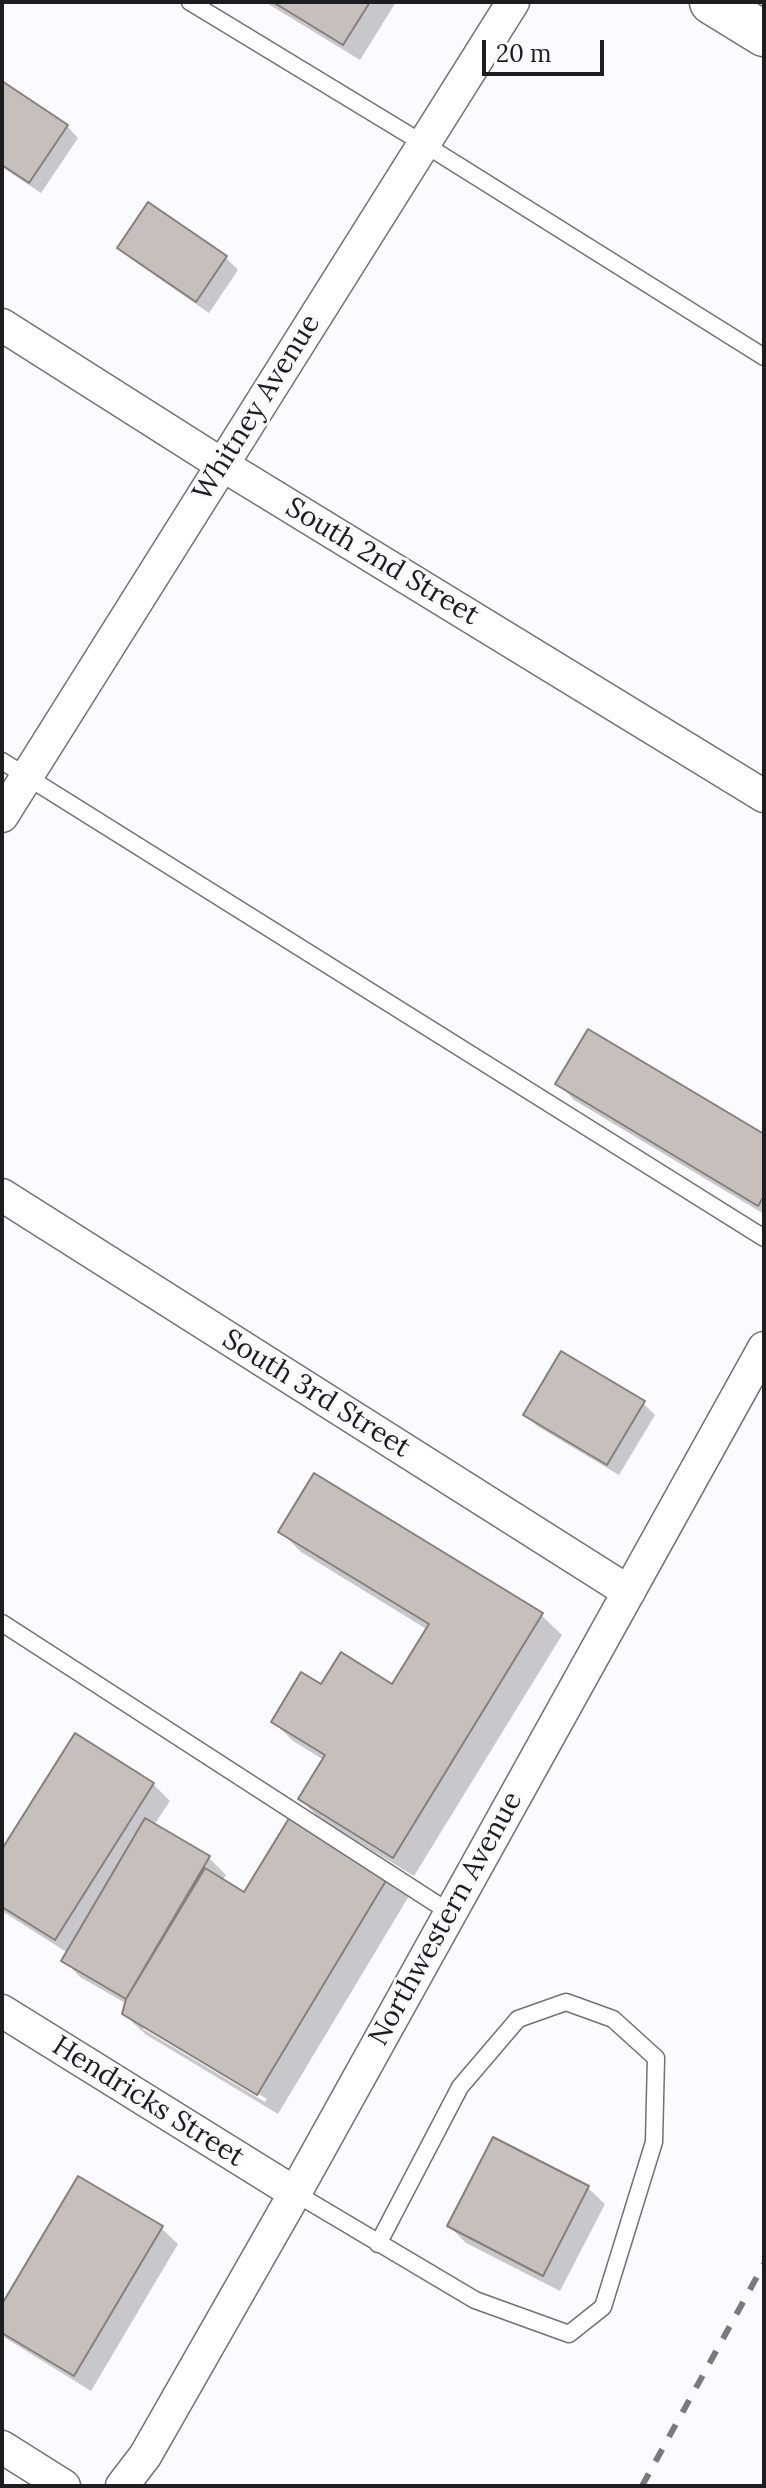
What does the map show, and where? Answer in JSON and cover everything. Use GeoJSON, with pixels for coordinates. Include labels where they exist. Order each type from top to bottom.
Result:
{"type":"FeatureCollection","features":[{"type":"Feature","properties":{"kind":"main road"},"geometry":{"type":"LineString","coordinates":[[712,2],[764,34]]}},
{"type":"Feature","properties":{"kind":"street","name":"Whitney Avenue"},"geometry":{"type":"LineString","coordinates":[[2,816],[14,769],[221,464],[513,2]]}},
{"type":"Feature","properties":{"kind":"street","name":"South 2nd Street"},"geometry":{"type":"LineString","coordinates":[[2,325],[221,464],[764,796]]}},
{"type":"Feature","properties":{"kind":"street","name":"South 3rd Street"},"geometry":{"type":"LineString","coordinates":[[2,1195],[629,1592]]}},
{"type":"Feature","properties":{"kind":"street","name":"Northwestern Avenue"},"geometry":{"type":"LineString","coordinates":[[122,2486],[145,2456],[295,2193],[764,1348]]}},
{"type":"Feature","properties":{"kind":"street","name":"Hendricks Street"},"geometry":{"type":"LineString","coordinates":[[2,2011],[295,2193]]}},
{"type":"Feature","properties":{"kind":"street"},"geometry":{"type":"LineString","coordinates":[[2,2447],[64,2486]]}},
{"type":"Feature","properties":{"kind":"lane"},"geometry":{"type":"LineString","coordinates":[[190,2],[764,357]]}},
{"type":"Feature","properties":{"kind":"lane"},"geometry":{"type":"LineString","coordinates":[[14,769],[764,1238]]}},
{"type":"Feature","properties":{"kind":"lane"},"geometry":{"type":"LineString","coordinates":[[2,1623],[449,1912]]}},
{"type":"Feature","properties":{"kind":"lane"},"geometry":{"type":"LineString","coordinates":[[295,2193],[378,2244],[475,2300],[569,2334],[603,2307],[654,2142],[656,2058],[613,2019],[566,2002],[518,2019],[460,2087],[378,2244]]}},
{"type":"Feature","properties":{"kind":"building"},"geometry":{"type":"Polygon","coordinates":[[[273,2],[370,2],[343,45],[273,2]]]}},
{"type":"Feature","properties":{"kind":"building"},"geometry":{"type":"Polygon","coordinates":[[[2,81],[68,125],[29,183],[2,165],[2,81]]]}},
{"type":"Feature","properties":{"kind":"building"},"geometry":{"type":"Polygon","coordinates":[[[148,202],[227,256],[196,302],[117,248],[148,202]]]}},
{"type":"Feature","properties":{"kind":"building"},"geometry":{"type":"Polygon","coordinates":[[[588,1029],[764,1134],[764,1196],[758,1206],[555,1084],[588,1029]]]}},
{"type":"Feature","properties":{"kind":"building"},"geometry":{"type":"Polygon","coordinates":[[[561,1351],[645,1401],[607,1465],[523,1415],[561,1351]]]}},
{"type":"Feature","properties":{"kind":"building"},"geometry":{"type":"Polygon","coordinates":[[[314,1473],[543,1613],[393,1858],[298,1799],[325,1755],[271,1722],[301,1672],[321,1684],[341,1652],[392,1684],[429,1624],[278,1532],[314,1473]]]}},
{"type":"Feature","properties":{"kind":"building"},"geometry":{"type":"Polygon","coordinates":[[[75,1733],[154,1783],[55,1940],[2,1907],[2,1849],[75,1733]]]}},
{"type":"Feature","properties":{"kind":"building"},"geometry":{"type":"Polygon","coordinates":[[[291,1815],[390,1874],[257,2095],[122,2014],[126,1999],[205,1868],[244,1892],[291,1815]]]}},
{"type":"Feature","properties":{"kind":"building"},"geometry":{"type":"Polygon","coordinates":[[[145,1818],[210,1856],[126,1999],[61,1961],[145,1818]]]}},
{"type":"Feature","properties":{"kind":"building"},"geometry":{"type":"Polygon","coordinates":[[[493,2137],[589,2186],[543,2276],[447,2226],[493,2137]]]}},
{"type":"Feature","properties":{"kind":"building"},"geometry":{"type":"Polygon","coordinates":[[[78,2176],[163,2226],[74,2376],[2,2333],[2,2304],[78,2176]]]}},
{"type":"Feature","properties":{"kind":"railway"},"geometry":{"type":"LineString","coordinates":[[642,2486],[764,2264]]}}]}
